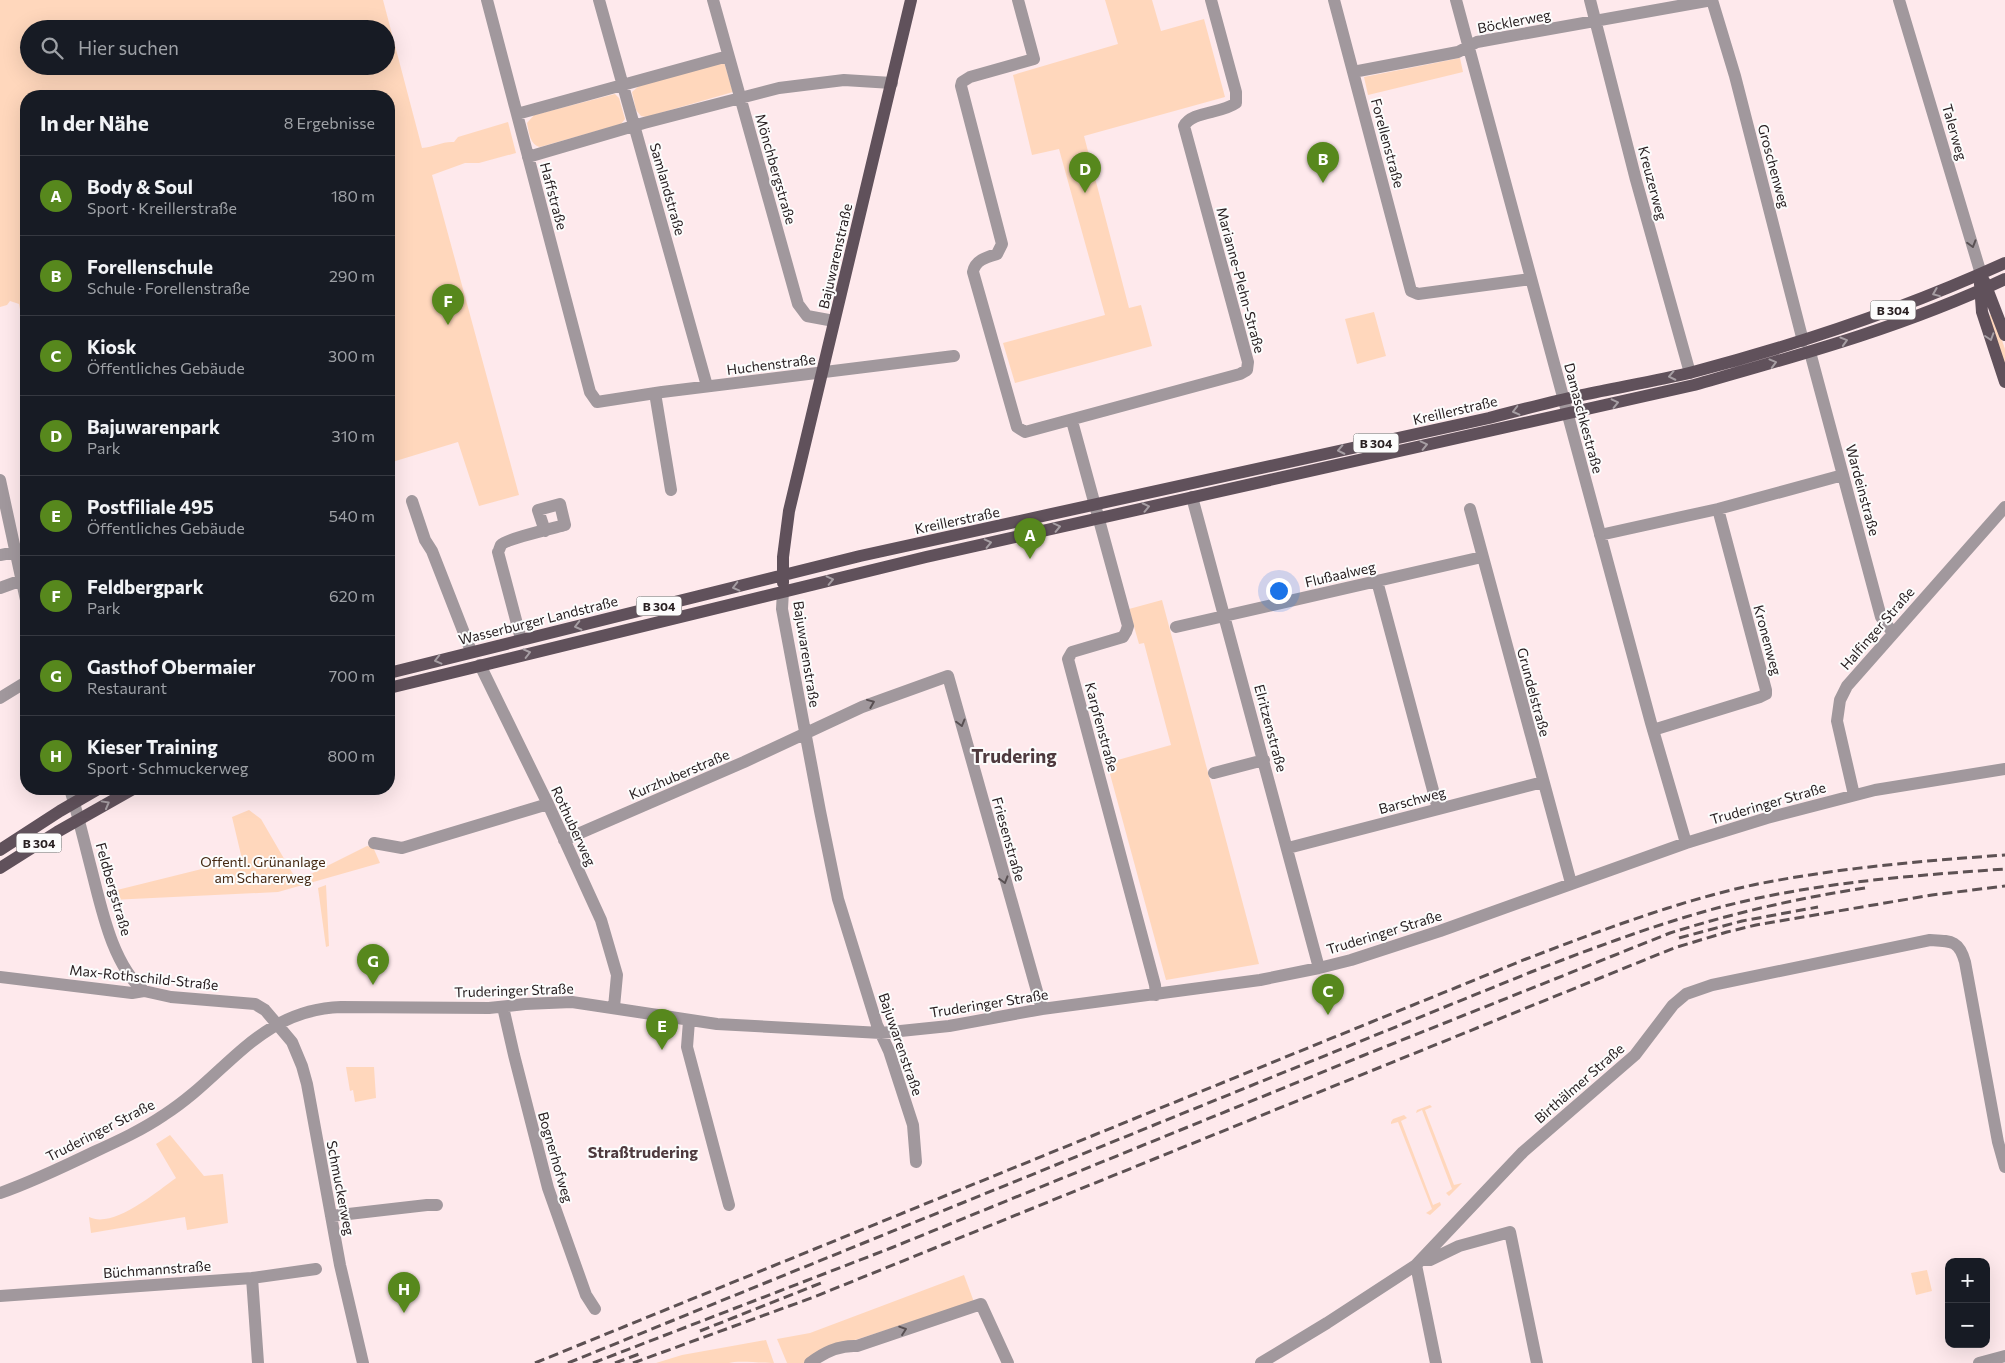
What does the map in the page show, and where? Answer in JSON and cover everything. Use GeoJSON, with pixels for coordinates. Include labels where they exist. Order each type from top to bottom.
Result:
{"type":"FeatureCollection","features":[{"type":"Feature","properties":{"kind":"main road","name":"Bajuwarenstraße"},"geometry":{"type":"LineString","coordinates":[[782,591],[786,526],[911,0]]}},
{"type":"Feature","properties":{"kind":"main road","name":"Kreillerstraße"},"geometry":{"type":"LineString","coordinates":[[782,591],[1694,384],[1806,346],[2005,263]]}},
{"type":"Feature","properties":{"kind":"main road"},"geometry":{"type":"LineString","coordinates":[[1981,274],[1984,318],[2005,382]]}},
{"type":"Feature","properties":{"kind":"main road","name":"Kreillerstraße"},"geometry":{"type":"LineString","coordinates":[[783,574],[1879,330],[2005,279]]}},
{"type":"Feature","properties":{"kind":"main road"},"geometry":{"type":"LineString","coordinates":[[1983,289],[2005,335]]}},
{"type":"Feature","properties":{"kind":"main road","name":"Wasserburger Landstraße"},"geometry":{"type":"LineString","coordinates":[[395,671],[783,574]]}},
{"type":"Feature","properties":{"kind":"main road","name":"B 304"},"geometry":{"type":"LineString","coordinates":[[395,686],[782,591]]}},
{"type":"Feature","properties":{"kind":"main road","name":"B 304"},"geometry":{"type":"LineString","coordinates":[[0,850],[87,795]]}},
{"type":"Feature","properties":{"kind":"main road","name":"B 304"},"geometry":{"type":"LineString","coordinates":[[0,868],[123,795]]}},
{"type":"Feature","properties":{"kind":"street","name":"Haffstraße"},"geometry":{"type":"LineString","coordinates":[[486,0],[594,399]]}},
{"type":"Feature","properties":{"kind":"street","name":"Samlandstraße"},"geometry":{"type":"LineString","coordinates":[[599,0],[707,386]]}},
{"type":"Feature","properties":{"kind":"street","name":"Mönchbergstraße"},"geometry":{"type":"LineString","coordinates":[[713,0],[798,304],[807,316],[834,321]]}},
{"type":"Feature","properties":{"kind":"street"},"geometry":{"type":"LineString","coordinates":[[1018,0],[1034,59],[970,77],[962,82],[961,86],[1002,244],[997,254],[980,261],[974,266],[973,272],[1017,427],[1020,431],[1026,432],[1072,421],[1095,505]]}},
{"type":"Feature","properties":{"kind":"street","name":"Marianne-Plehn-Straße"},"geometry":{"type":"LineString","coordinates":[[1072,421],[1240,374],[1248,366],[1184,126],[1190,118],[1228,108],[1236,103],[1236,92],[1210,0]]}},
{"type":"Feature","properties":{"kind":"street","name":"Forellenstraße"},"geometry":{"type":"LineString","coordinates":[[1334,0],[1412,291],[1414,293],[1531,279]]}},
{"type":"Feature","properties":{"kind":"street","name":"Damaschkestraße"},"geometry":{"type":"LineString","coordinates":[[1456,0],[1653,730],[1686,843]]}},
{"type":"Feature","properties":{"kind":"street","name":"Kreuzerweg"},"geometry":{"type":"LineString","coordinates":[[1590,0],[1636,180],[1690,373]]}},
{"type":"Feature","properties":{"kind":"street","name":"Böcklerweg"},"geometry":{"type":"LineString","coordinates":[[1353,72],[1458,52],[1477,42],[1712,0]]}},
{"type":"Feature","properties":{"kind":"street","name":"Groschenweg"},"geometry":{"type":"LineString","coordinates":[[1712,0],[1737,85],[1806,346]]}},
{"type":"Feature","properties":{"kind":"street","name":"Talerweg"},"geometry":{"type":"LineString","coordinates":[[1899,0],[1981,274]]}},
{"type":"Feature","properties":{"kind":"street"},"geometry":{"type":"LineString","coordinates":[[517,114],[728,56]]}},
{"type":"Feature","properties":{"kind":"street"},"geometry":{"type":"LineString","coordinates":[[528,157],[634,126],[779,88],[844,80],[892,83]]}},
{"type":"Feature","properties":{"kind":"street","name":"Wardeinstraße"},"geometry":{"type":"LineString","coordinates":[[1806,346],[1882,617],[1893,633]]}},
{"type":"Feature","properties":{"kind":"street","name":"Huchenstraße"},"geometry":{"type":"LineString","coordinates":[[594,399],[597,402],[604,402],[707,386],[954,356]]}},
{"type":"Feature","properties":{"kind":"street"},"geometry":{"type":"LineString","coordinates":[[656,393],[671,490]]}},
{"type":"Feature","properties":{"kind":"street"},"geometry":{"type":"LineString","coordinates":[[1600,535],[1718,509],[1843,475]]}},
{"type":"Feature","properties":{"kind":"street"},"geometry":{"type":"LineString","coordinates":[[0,480],[20,571]]}},
{"type":"Feature","properties":{"kind":"street","name":"Elritzenstraße"},"geometry":{"type":"LineString","coordinates":[[1192,497],[1319,968]]}},
{"type":"Feature","properties":{"kind":"street"},"geometry":{"type":"LineString","coordinates":[[412,501],[425,540],[432,551],[472,651]]}},
{"type":"Feature","properties":{"kind":"street","name":"Karpfenstraße"},"geometry":{"type":"LineString","coordinates":[[1095,505],[1128,626],[1123,637],[1072,652],[1068,659],[1156,995]]}},
{"type":"Feature","properties":{"kind":"street","name":"Halfinger Straße"},"geometry":{"type":"LineString","coordinates":[[1854,795],[1838,726],[1840,700],[1851,680],[2005,506]]}},
{"type":"Feature","properties":{"kind":"street","name":"Grundelstraße"},"geometry":{"type":"LineString","coordinates":[[1470,509],[1571,883]]}},
{"type":"Feature","properties":{"kind":"street","name":"Kronenweg"},"geometry":{"type":"LineString","coordinates":[[1653,730],[1766,694],[1718,509]]}},
{"type":"Feature","properties":{"kind":"street"},"geometry":{"type":"LineString","coordinates":[[521,639],[498,552],[500,546],[506,541],[545,531]]}},
{"type":"Feature","properties":{"kind":"street"},"geometry":{"type":"LineString","coordinates":[[0,555],[16,552]]}},
{"type":"Feature","properties":{"kind":"street","name":"Flußaalweg"},"geometry":{"type":"LineString","coordinates":[[1176,626],[1482,557]]}},
{"type":"Feature","properties":{"kind":"street"},"geometry":{"type":"LineString","coordinates":[[0,588],[20,581]]}},
{"type":"Feature","properties":{"kind":"street"},"geometry":{"type":"LineString","coordinates":[[1377,581],[1438,809]]}},
{"type":"Feature","properties":{"kind":"street","name":"Bajuwarenstraße"},"geometry":{"type":"LineString","coordinates":[[782,591],[782,609],[838,899],[851,946],[889,1051],[912,1125],[916,1162]]}},
{"type":"Feature","properties":{"kind":"street","name":"Rothuberweg"},"geometry":{"type":"LineString","coordinates":[[480,665],[548,804],[600,920],[609,944],[617,975],[614,1007]]}},
{"type":"Feature","properties":{"kind":"street","name":"Kurzhuberstraße"},"geometry":{"type":"LineString","coordinates":[[564,840],[744,762],[880,699],[948,676]]}},
{"type":"Feature","properties":{"kind":"street","name":"Friesenstraße"},"geometry":{"type":"LineString","coordinates":[[948,676],[1042,1009]]}},
{"type":"Feature","properties":{"kind":"street"},"geometry":{"type":"LineString","coordinates":[[0,698],[20,686]]}},
{"type":"Feature","properties":{"kind":"street"},"geometry":{"type":"LineString","coordinates":[[1214,773],[1264,760]]}},
{"type":"Feature","properties":{"kind":"street","name":"Truderinger Straße"},"geometry":{"type":"LineString","coordinates":[[0,1193],[75,1162],[165,1115],[185,1101],[258,1036],[278,1023],[307,1011],[330,1007],[503,1007],[558,1002],[614,1007],[688,1021],[717,1024],[881,1033],[949,1026],[1042,1009],[1260,980],[1319,968],[1351,960],[1440,931],[1686,843],[1776,815],[1854,795],[2005,769]]}},
{"type":"Feature","properties":{"kind":"street","name":"Barschweg"},"geometry":{"type":"LineString","coordinates":[[1288,848],[1543,782]]}},
{"type":"Feature","properties":{"kind":"street","name":"Feldbergstraße"},"geometry":{"type":"LineString","coordinates":[[72,795],[103,914],[127,972],[134,983],[144,990]]}},
{"type":"Feature","properties":{"kind":"street"},"geometry":{"type":"LineString","coordinates":[[374,844],[402,848],[548,804]]}},
{"type":"Feature","properties":{"kind":"street","name":"Birthälmer Straße"},"geometry":{"type":"LineString","coordinates":[[1261,1363],[1333,1319],[1419,1262],[1524,1152],[1635,1055],[1673,1005],[1686,994],[1712,985],[1930,940],[1949,941],[1958,945],[1965,962],[2001,1142]]}},
{"type":"Feature","properties":{"kind":"street","name":"Max-Rothschild-Straße"},"geometry":{"type":"LineString","coordinates":[[0,977],[132,993],[144,990],[171,997],[255,1004],[265,1010],[278,1023]]}},
{"type":"Feature","properties":{"kind":"street","name":"Bognerhofweg"},"geometry":{"type":"LineString","coordinates":[[503,1007],[548,1188],[586,1295],[595,1309]]}},
{"type":"Feature","properties":{"kind":"street"},"geometry":{"type":"LineString","coordinates":[[688,1021],[687,1047],[730,1205]]}},
{"type":"Feature","properties":{"kind":"street","name":"Schmuckerweg"},"geometry":{"type":"LineString","coordinates":[[278,1023],[292,1042],[307,1084],[340,1265],[364,1363]]}},
{"type":"Feature","properties":{"kind":"street"},"geometry":{"type":"LineString","coordinates":[[2001,1142],[2005,1167]]}},
{"type":"Feature","properties":{"kind":"street"},"geometry":{"type":"LineString","coordinates":[[330,1216],[437,1205]]}},
{"type":"Feature","properties":{"kind":"street","name":"Birthälmer Straße"},"geometry":{"type":"LineString","coordinates":[[1419,1262],[1430,1260],[1459,1246],[1510,1232],[1537,1363]]}},
{"type":"Feature","properties":{"kind":"street"},"geometry":{"type":"LineString","coordinates":[[1447,1234],[1459,1246]]}},
{"type":"Feature","properties":{"kind":"street"},"geometry":{"type":"LineString","coordinates":[[1419,1262],[1436,1363]]}},
{"type":"Feature","properties":{"kind":"street","name":"Büchmannstraße"},"geometry":{"type":"LineString","coordinates":[[0,1296],[252,1278],[316,1269]]}},
{"type":"Feature","properties":{"kind":"street"},"geometry":{"type":"LineString","coordinates":[[252,1278],[258,1363]]}},
{"type":"Feature","properties":{"kind":"street"},"geometry":{"type":"LineString","coordinates":[[810,1363],[830,1351],[847,1346],[857,1346],[981,1304],[1008,1363]]}},
{"type":"Feature","properties":{"kind":"street"},"geometry":{"type":"LineString","coordinates":[[1979,1363],[2005,1356]]}},
{"type":"Feature","properties":{"kind":"green space"},"geometry":{"type":"Polygon","coordinates":[[[0,0],[383,0],[388,20],[20,20],[20,75],[395,75],[395,46],[422,148],[454,142],[458,137],[508,122],[516,153],[479,163],[465,163],[432,175],[519,495],[479,506],[458,442],[395,461],[395,90],[20,90],[20,309],[19,304],[10,301],[7,305],[0,307],[0,0]]]}},
{"type":"Feature","properties":{"kind":"green space"},"geometry":{"type":"Polygon","coordinates":[[[1105,0],[1152,0],[1161,31],[1204,19],[1225,97],[1084,136],[1129,308],[1141,305],[1152,346],[1015,383],[1003,343],[1105,315],[1059,149],[1032,155],[1013,75],[1118,44],[1105,0]]]}},
{"type":"Feature","properties":{"kind":"green space"},"geometry":{"type":"Polygon","coordinates":[[[1460,58],[1463,72],[1368,95],[1364,77],[1460,58]]]}},
{"type":"Feature","properties":{"kind":"green space"},"geometry":{"type":"Polygon","coordinates":[[[724,62],[733,92],[646,117],[641,116],[636,110],[632,92],[640,85],[724,62]]]}},
{"type":"Feature","properties":{"kind":"green space"},"geometry":{"type":"Polygon","coordinates":[[[615,94],[619,98],[625,119],[621,124],[540,147],[532,141],[527,123],[534,115],[615,94]]]}},
{"type":"Feature","properties":{"kind":"green space"},"geometry":{"type":"Polygon","coordinates":[[[1374,312],[1386,356],[1357,364],[1345,319],[1374,312]]]}},
{"type":"Feature","properties":{"kind":"green space"},"geometry":{"type":"Polygon","coordinates":[[[1993,314],[2005,349],[2005,369],[1988,316],[1993,314]]]}},
{"type":"Feature","properties":{"kind":"green space"},"geometry":{"type":"Polygon","coordinates":[[[1162,600],[1259,964],[1166,980],[1107,763],[1171,745],[1144,643],[1139,644],[1129,609],[1162,600]]]}},
{"type":"Feature","properties":{"kind":"green space","name":"Offentl. Grünanlage am Scharerweg"},"geometry":{"type":"Polygon","coordinates":[[[249,810],[261,819],[297,881],[367,846],[373,847],[380,863],[278,892],[111,900],[109,892],[242,859],[232,817],[249,810]]]}},
{"type":"Feature","properties":{"kind":"green space"},"geometry":{"type":"Polygon","coordinates":[[[326,885],[329,946],[326,947],[318,888],[326,885]]]}},
{"type":"Feature","properties":{"kind":"green space"},"geometry":{"type":"Polygon","coordinates":[[[346,1067],[374,1067],[376,1098],[355,1102],[353,1090],[350,1091],[346,1067]]]}},
{"type":"Feature","properties":{"kind":"green space"},"geometry":{"type":"Polygon","coordinates":[[[1430,1105],[1432,1107],[1425,1110],[1454,1185],[1462,1183],[1449,1196],[1446,1193],[1452,1189],[1422,1110],[1416,1113],[1417,1110],[1430,1105]]]}},
{"type":"Feature","properties":{"kind":"green space"},"geometry":{"type":"Polygon","coordinates":[[[1404,1115],[1407,1118],[1401,1121],[1433,1205],[1440,1202],[1441,1205],[1430,1215],[1426,1213],[1432,1209],[1398,1122],[1391,1124],[1393,1119],[1404,1115]]]}},
{"type":"Feature","properties":{"kind":"green space"},"geometry":{"type":"Polygon","coordinates":[[[170,1135],[204,1176],[223,1174],[228,1223],[187,1230],[185,1217],[91,1233],[89,1217],[99,1219],[110,1218],[122,1214],[146,1200],[176,1178],[156,1144],[170,1135]]]}},
{"type":"Feature","properties":{"kind":"green space"},"geometry":{"type":"Polygon","coordinates":[[[1927,1270],[1932,1291],[1916,1295],[1911,1273],[1927,1270]]]}},
{"type":"Feature","properties":{"kind":"green space"},"geometry":{"type":"Polygon","coordinates":[[[964,1275],[974,1302],[855,1340],[835,1344],[805,1363],[787,1363],[777,1339],[810,1333],[964,1275]]]}},
{"type":"Feature","properties":{"kind":"green space"},"geometry":{"type":"Polygon","coordinates":[[[766,1340],[774,1363],[656,1363],[682,1355],[766,1340]]]}},
{"type":"Feature","properties":{"kind":"railway"},"geometry":{"type":"LineString","coordinates":[[535,1363],[1526,959],[1638,918],[1724,892],[1784,879],[1879,866],[2005,855]]}},
{"type":"Feature","properties":{"kind":"railway"},"geometry":{"type":"LineString","coordinates":[[568,1363],[1531,972],[1641,931],[1725,906],[1785,893],[1879,879],[2005,869]]}},
{"type":"Feature","properties":{"kind":"railway"},"geometry":{"type":"LineString","coordinates":[[633,1363],[814,1297],[1674,948],[1756,925],[1932,895],[2005,886]]}},
{"type":"Feature","properties":{"kind":"railway"},"geometry":{"type":"LineString","coordinates":[[593,1363],[891,1248],[1670,933],[1766,907],[1815,896],[1865,888]]}},
{"type":"Feature","properties":{"kind":"railway"},"geometry":{"type":"LineString","coordinates":[[1679,938],[1742,921],[1818,907]]}},
{"type":"Feature","properties":{"kind":"railway"},"geometry":{"type":"LineString","coordinates":[[700,1331],[821,1283]]}},
{"type":"Feature","properties":{"kind":"railway"},"geometry":{"type":"LineString","coordinates":[[615,1363],[639,1354]]}},
{"type":"Feature","properties":{"kind":"place","name":"Forellenschule"},"geometry":{"type":"Point","coordinates":[1323,183]}},
{"type":"Feature","properties":{"kind":"place","name":"Bajuwarenpark"},"geometry":{"type":"Point","coordinates":[1085,193]}},
{"type":"Feature","properties":{"kind":"place","name":"Feldbergpark"},"geometry":{"type":"Point","coordinates":[448,325]}},
{"type":"Feature","properties":{"kind":"place","name":"Body & Soul"},"geometry":{"type":"Point","coordinates":[1030,559]}},
{"type":"Feature","properties":{"kind":"place","name":"Gasthof Obermaier"},"geometry":{"type":"Point","coordinates":[373,985]}},
{"type":"Feature","properties":{"kind":"place","name":"Kiosk"},"geometry":{"type":"Point","coordinates":[1328,1015]}},
{"type":"Feature","properties":{"kind":"place","name":"Postfiliale 495"},"geometry":{"type":"Point","coordinates":[662,1050]}},
{"type":"Feature","properties":{"kind":"place","name":"Kieser Training"},"geometry":{"type":"Point","coordinates":[404,1313]}},
{"type":"Feature","properties":{"kind":"district","name":"Trudering"},"geometry":{"type":"Point","coordinates":[1014,755]}},
{"type":"Feature","properties":{"kind":"district","name":"Straßtrudering"},"geometry":{"type":"Point","coordinates":[643,1151]}}]}
